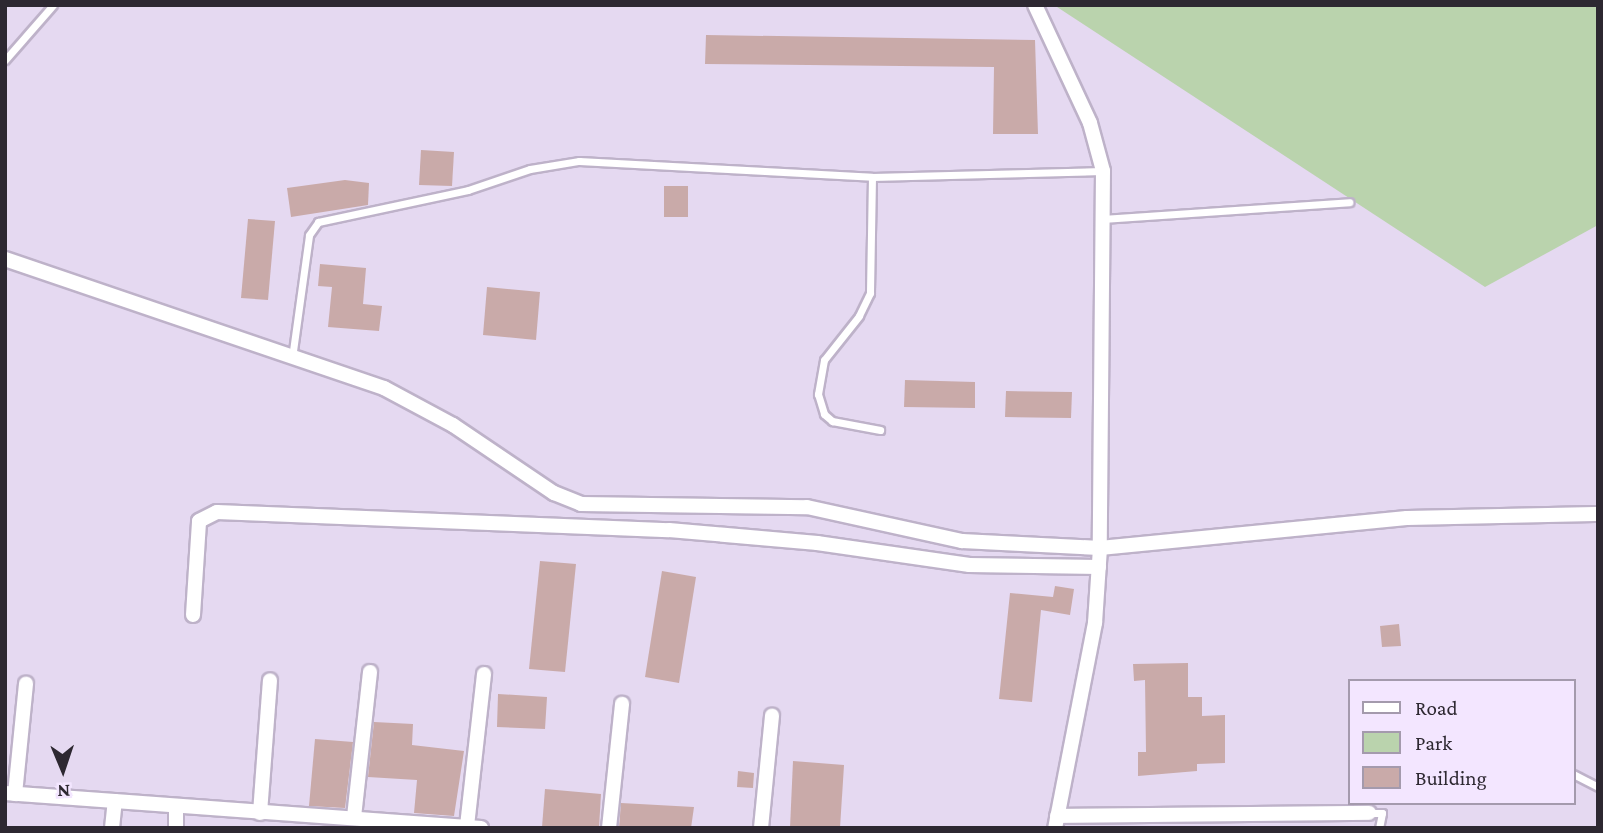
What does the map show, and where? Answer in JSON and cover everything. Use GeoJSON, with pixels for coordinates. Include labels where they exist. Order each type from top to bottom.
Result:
{"type":"FeatureCollection","features":[{"type":"Feature","properties":{"kind":"street"},"geometry":{"type":"LineString","coordinates":[[1035,5],[1090,123],[1103,171],[1100,548],[1095,623],[1056,822],[1375,813]]}},
{"type":"Feature","properties":{"kind":"street"},"geometry":{"type":"LineString","coordinates":[[5,259],[408,400],[555,493],[581,504],[807,507],[962,541],[1100,548],[1407,518],[1598,514]]}},
{"type":"Feature","properties":{"kind":"street"},"geometry":{"type":"LineString","coordinates":[[193,615],[200,521],[217,512],[669,530],[817,543],[969,565],[1099,567]]}},
{"type":"Feature","properties":{"kind":"street"},"geometry":{"type":"LineString","coordinates":[[354,817],[370,672]]}},
{"type":"Feature","properties":{"kind":"street"},"geometry":{"type":"LineString","coordinates":[[26,684],[10,794],[254,812],[327,822],[354,817],[422,825],[474,827],[484,674]]}},
{"type":"Feature","properties":{"kind":"street"},"geometry":{"type":"LineString","coordinates":[[246,828],[254,812],[270,680]]}},
{"type":"Feature","properties":{"kind":"street"},"geometry":{"type":"LineString","coordinates":[[609,828],[622,704]]}},
{"type":"Feature","properties":{"kind":"street"},"geometry":{"type":"LineString","coordinates":[[761,828],[772,716]]}},
{"type":"Feature","properties":{"kind":"street"},"geometry":{"type":"LineString","coordinates":[[113,828],[115,801]]}},
{"type":"Feature","properties":{"kind":"street"},"geometry":{"type":"LineString","coordinates":[[176,806],[176,828]]}},
{"type":"Feature","properties":{"kind":"lane"},"geometry":{"type":"LineString","coordinates":[[5,60],[53,5]]}},
{"type":"Feature","properties":{"kind":"lane"},"geometry":{"type":"LineString","coordinates":[[292,358],[309,235],[327,220],[468,190],[530,169],[579,161],[872,177],[1103,171]]}},
{"type":"Feature","properties":{"kind":"lane"},"geometry":{"type":"LineString","coordinates":[[872,177],[870,293],[859,317],[824,360],[818,394],[824,414],[832,421],[880,430]]}},
{"type":"Feature","properties":{"kind":"lane"},"geometry":{"type":"LineString","coordinates":[[1102,219],[1349,202]]}},
{"type":"Feature","properties":{"kind":"lane"},"geometry":{"type":"LineString","coordinates":[[1575,775],[1598,787]]}},
{"type":"Feature","properties":{"kind":"lane"},"geometry":{"type":"LineString","coordinates":[[1379,828],[1375,813],[1385,805]]}},
{"type":"Feature","properties":{"kind":"green space"},"geometry":{"type":"Polygon","coordinates":[[[1054,5],[1598,5],[1598,225],[1485,287],[1054,5]]]}},
{"type":"Feature","properties":{"kind":"building"},"geometry":{"type":"Polygon","coordinates":[[[706,35],[1035,40],[1038,134],[993,134],[994,67],[705,64],[706,35]]]}},
{"type":"Feature","properties":{"kind":"building"},"geometry":{"type":"Polygon","coordinates":[[[421,150],[454,152],[452,186],[419,185],[421,150]]]}},
{"type":"Feature","properties":{"kind":"building"},"geometry":{"type":"Polygon","coordinates":[[[345,180],[369,183],[368,205],[291,217],[287,188],[345,180]]]}},
{"type":"Feature","properties":{"kind":"building"},"geometry":{"type":"Polygon","coordinates":[[[664,186],[688,186],[688,217],[664,217],[664,186]]]}},
{"type":"Feature","properties":{"kind":"building"},"geometry":{"type":"Polygon","coordinates":[[[248,219],[275,221],[268,300],[241,298],[248,219]]]}},
{"type":"Feature","properties":{"kind":"building"},"geometry":{"type":"Polygon","coordinates":[[[320,264],[366,268],[363,304],[382,306],[379,331],[328,327],[332,287],[318,286],[320,264]]]}},
{"type":"Feature","properties":{"kind":"building"},"geometry":{"type":"Polygon","coordinates":[[[487,287],[540,292],[536,340],[483,335],[487,287]]]}},
{"type":"Feature","properties":{"kind":"building"},"geometry":{"type":"Polygon","coordinates":[[[905,380],[975,382],[975,408],[904,407],[905,380]]]}},
{"type":"Feature","properties":{"kind":"building"},"geometry":{"type":"Polygon","coordinates":[[[1006,391],[1072,392],[1071,418],[1005,417],[1006,391]]]}},
{"type":"Feature","properties":{"kind":"building"},"geometry":{"type":"Polygon","coordinates":[[[540,561],[576,564],[565,672],[529,669],[540,561]]]}},
{"type":"Feature","properties":{"kind":"building"},"geometry":{"type":"Polygon","coordinates":[[[662,571],[696,577],[679,683],[645,677],[662,571]]]}},
{"type":"Feature","properties":{"kind":"building"},"geometry":{"type":"Polygon","coordinates":[[[1055,586],[1074,589],[1070,615],[1041,610],[1032,702],[999,699],[1010,593],[1053,597],[1055,586]]]}},
{"type":"Feature","properties":{"kind":"building"},"geometry":{"type":"Polygon","coordinates":[[[1399,624],[1401,646],[1382,647],[1380,626],[1399,624]]]}},
{"type":"Feature","properties":{"kind":"building"},"geometry":{"type":"Polygon","coordinates":[[[1188,663],[1188,697],[1202,697],[1202,716],[1225,715],[1225,763],[1197,764],[1197,771],[1138,776],[1138,752],[1146,752],[1145,680],[1134,681],[1133,664],[1188,663]]]}},
{"type":"Feature","properties":{"kind":"building"},"geometry":{"type":"Polygon","coordinates":[[[498,694],[547,697],[545,729],[497,727],[498,694]]]}},
{"type":"Feature","properties":{"kind":"building"},"geometry":{"type":"Polygon","coordinates":[[[374,722],[413,724],[412,745],[464,751],[454,816],[414,813],[417,780],[368,777],[374,722]]]}},
{"type":"Feature","properties":{"kind":"building"},"geometry":{"type":"Polygon","coordinates":[[[315,739],[353,742],[345,808],[309,806],[315,739]]]}},
{"type":"Feature","properties":{"kind":"building"},"geometry":{"type":"Polygon","coordinates":[[[793,761],[844,765],[840,828],[790,828],[793,761]]]}},
{"type":"Feature","properties":{"kind":"building"},"geometry":{"type":"Polygon","coordinates":[[[738,771],[754,773],[753,788],[737,787],[738,771]]]}},
{"type":"Feature","properties":{"kind":"building"},"geometry":{"type":"Polygon","coordinates":[[[545,789],[601,794],[599,828],[542,827],[545,789]]]}},
{"type":"Feature","properties":{"kind":"building"},"geometry":{"type":"Polygon","coordinates":[[[621,803],[694,807],[691,828],[619,828],[621,803]]]}}]}
